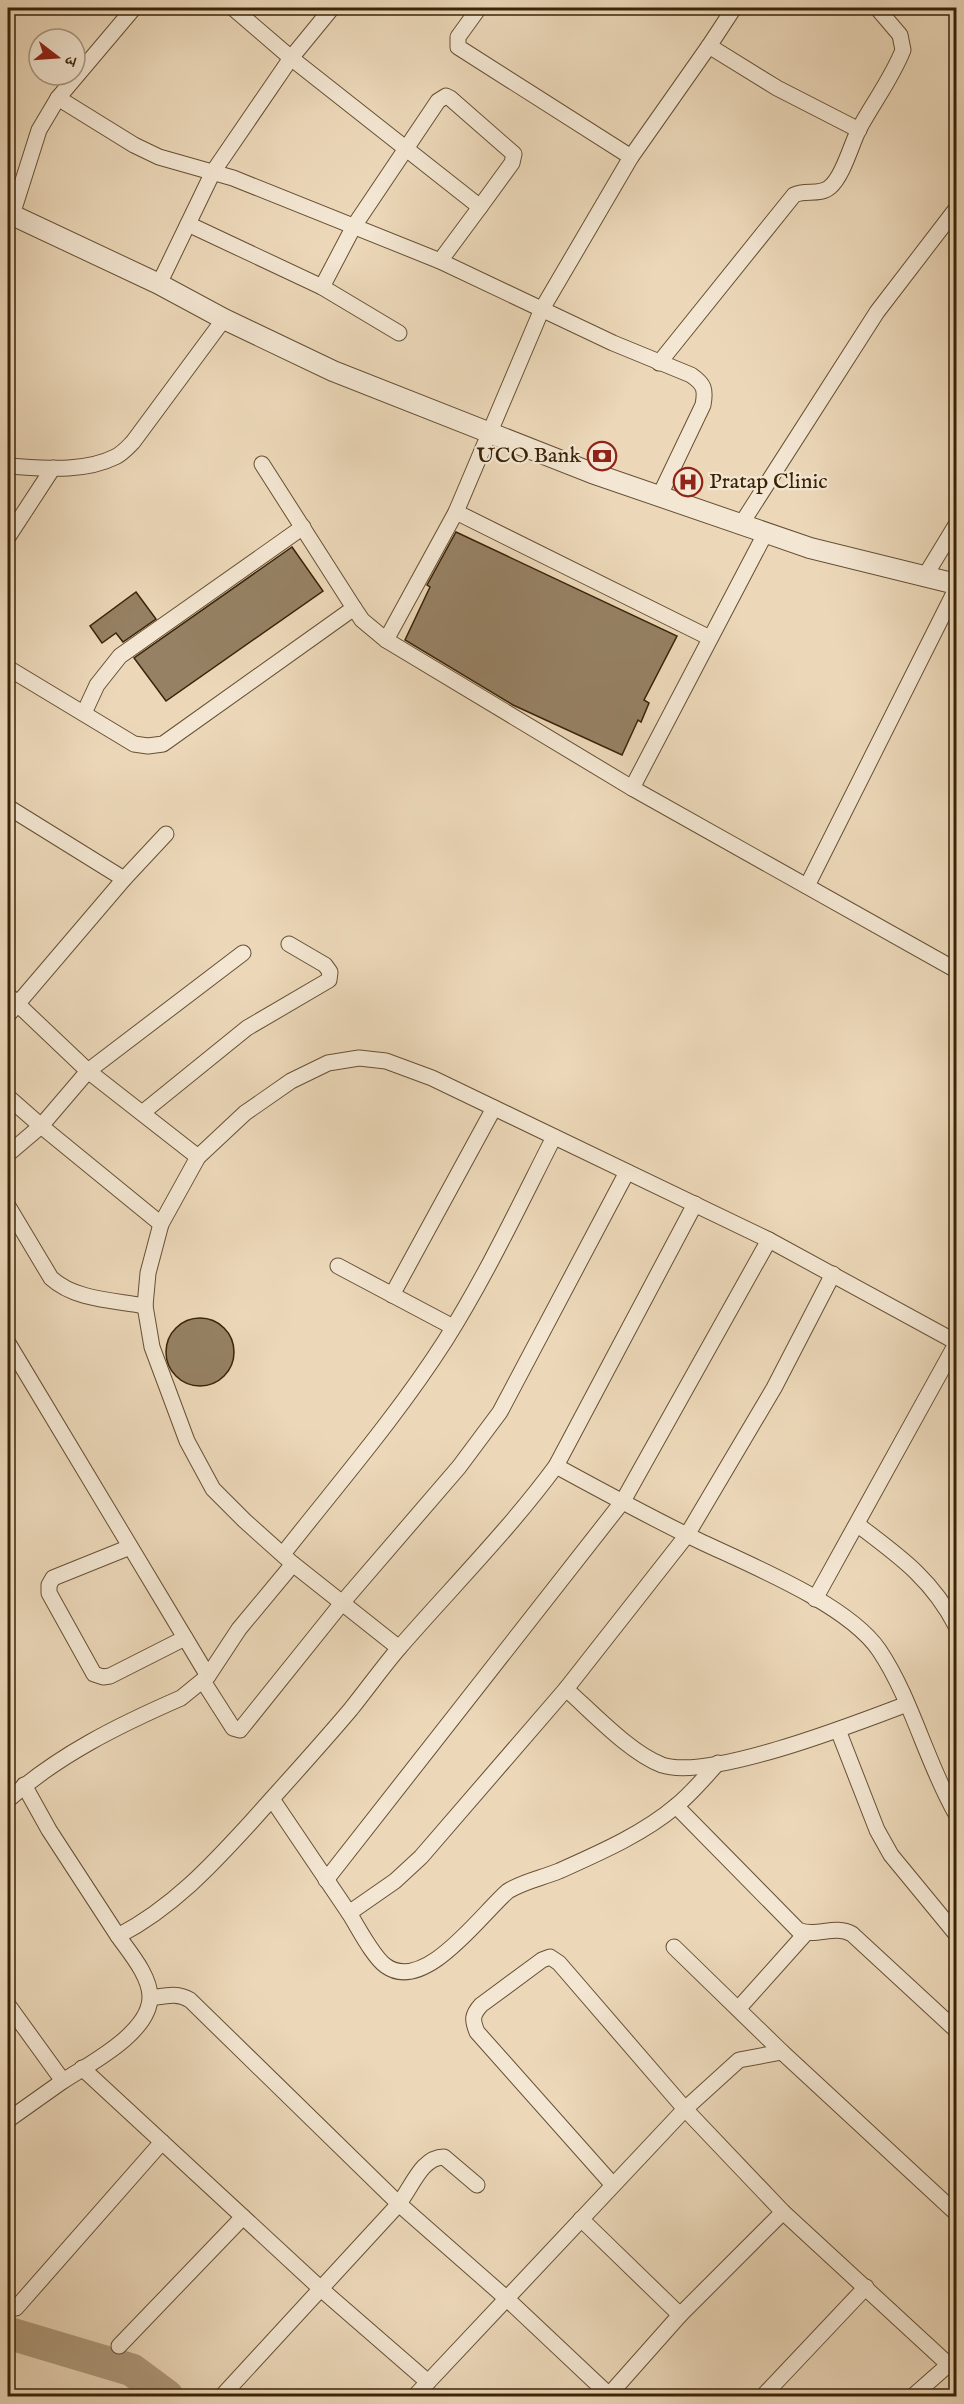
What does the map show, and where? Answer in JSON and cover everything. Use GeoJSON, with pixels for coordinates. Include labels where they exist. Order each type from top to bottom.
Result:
{"type":"FeatureCollection","features":[{"type":"Feature","properties":{"kind":"street"},"geometry":{"type":"LineString","coordinates":[[134,8],[58,98],[39,130],[10,214],[159,284],[224,319],[333,371],[488,432],[659,497],[765,534],[810,548],[957,584]]}},
{"type":"Feature","properties":{"kind":"street"},"geometry":{"type":"LineString","coordinates":[[232,8],[291,58],[480,207]]}},
{"type":"Feature","properties":{"kind":"street"},"geometry":{"type":"LineString","coordinates":[[159,284],[213,172],[291,58],[332,8]]}},
{"type":"Feature","properties":{"kind":"street"},"geometry":{"type":"LineString","coordinates":[[479,8],[458,37],[458,47],[631,157]]}},
{"type":"Feature","properties":{"kind":"street"},"geometry":{"type":"LineString","coordinates":[[386,640],[456,512],[542,309],[631,157],[710,46],[734,8]]}},
{"type":"Feature","properties":{"kind":"street"},"geometry":{"type":"LineString","coordinates":[[659,363],[794,195],[802,192],[824,192],[833,184],[859,130],[903,50],[900,35],[877,8]]}},
{"type":"Feature","properties":{"kind":"street"},"geometry":{"type":"LineString","coordinates":[[710,46],[777,88],[859,130]]}},
{"type":"Feature","properties":{"kind":"street"},"geometry":{"type":"LineString","coordinates":[[322,288],[354,226],[438,101],[446,96],[514,154],[512,163],[440,261]]}},
{"type":"Feature","properties":{"kind":"street"},"geometry":{"type":"LineString","coordinates":[[58,98],[134,145],[159,157],[213,172],[440,261],[702,382],[705,390],[703,405],[659,497]]}},
{"type":"Feature","properties":{"kind":"street"},"geometry":{"type":"LineString","coordinates":[[740,525],[877,312],[957,209]]}},
{"type":"Feature","properties":{"kind":"street"},"geometry":{"type":"LineString","coordinates":[[188,224],[322,288],[399,333]]}},
{"type":"Feature","properties":{"kind":"street"},"geometry":{"type":"LineString","coordinates":[[8,466],[53,468],[91,465],[117,457],[133,442],[224,319]]}},
{"type":"Feature","properties":{"kind":"street"},"geometry":{"type":"LineString","coordinates":[[262,464],[362,620],[386,640],[632,788],[957,970]]}},
{"type":"Feature","properties":{"kind":"street"},"geometry":{"type":"LineString","coordinates":[[8,537],[53,468]]}},
{"type":"Feature","properties":{"kind":"street"},"geometry":{"type":"LineString","coordinates":[[456,512],[710,639]]}},
{"type":"Feature","properties":{"kind":"street"},"geometry":{"type":"LineString","coordinates":[[925,576],[957,525]]}},
{"type":"Feature","properties":{"kind":"street"},"geometry":{"type":"LineString","coordinates":[[84,713],[97,685],[120,656],[303,527]]}},
{"type":"Feature","properties":{"kind":"street"},"geometry":{"type":"LineString","coordinates":[[632,788],[765,534]]}},
{"type":"Feature","properties":{"kind":"street"},"geometry":{"type":"LineString","coordinates":[[807,886],[957,589]]}},
{"type":"Feature","properties":{"kind":"street"},"geometry":{"type":"LineString","coordinates":[[8,668],[134,744],[148,746],[163,744],[354,608]]}},
{"type":"Feature","properties":{"kind":"street"},"geometry":{"type":"LineString","coordinates":[[8,807],[124,879]]}},
{"type":"Feature","properties":{"kind":"street"},"geometry":{"type":"LineString","coordinates":[[8,1015],[13,999],[166,834]]}},
{"type":"Feature","properties":{"kind":"street"},"geometry":{"type":"LineString","coordinates":[[142,1113],[247,1028],[329,980],[330,972],[325,965],[289,944]]}},
{"type":"Feature","properties":{"kind":"street"},"geometry":{"type":"LineString","coordinates":[[8,1155],[41,1126],[88,1071],[243,953]]}},
{"type":"Feature","properties":{"kind":"street"},"geometry":{"type":"LineString","coordinates":[[13,999],[88,1071],[198,1157]]}},
{"type":"Feature","properties":{"kind":"street"},"geometry":{"type":"LineString","coordinates":[[399,1648],[288,1559],[213,1489],[187,1441],[152,1347],[145,1306],[148,1273],[161,1224],[198,1157],[245,1113],[291,1081],[328,1063],[359,1058],[386,1061],[432,1078],[769,1240],[957,1343],[815,1599]]}},
{"type":"Feature","properties":{"kind":"street"},"geometry":{"type":"LineString","coordinates":[[8,1097],[161,1224]]}},
{"type":"Feature","properties":{"kind":"street"},"geometry":{"type":"LineString","coordinates":[[392,1295],[494,1108]]}},
{"type":"Feature","properties":{"kind":"street"},"geometry":{"type":"LineString","coordinates":[[8,1800],[43,1770],[77,1749],[181,1698],[206,1678],[288,1559],[416,1385],[491,1263],[554,1137]]}},
{"type":"Feature","properties":{"kind":"street"},"geometry":{"type":"LineString","coordinates":[[8,1343],[185,1638],[233,1728],[240,1730],[342,1603],[459,1467],[500,1412],[627,1172]]}},
{"type":"Feature","properties":{"kind":"street"},"geometry":{"type":"LineString","coordinates":[[118,1936],[145,1922],[200,1876],[272,1799],[399,1648],[529,1503],[556,1466],[695,1204]]}},
{"type":"Feature","properties":{"kind":"street"},"geometry":{"type":"LineString","coordinates":[[8,1206],[51,1278],[60,1286],[76,1294],[145,1306]]}},
{"type":"Feature","properties":{"kind":"street"},"geometry":{"type":"LineString","coordinates":[[327,1880],[623,1501],[769,1240]]}},
{"type":"Feature","properties":{"kind":"street"},"geometry":{"type":"LineString","coordinates":[[338,1266],[453,1327]]}},
{"type":"Feature","properties":{"kind":"street"},"geometry":{"type":"LineString","coordinates":[[349,1913],[395,1881],[421,1857],[566,1689],[687,1535],[774,1388],[832,1274]]}},
{"type":"Feature","properties":{"kind":"street"},"geometry":{"type":"LineString","coordinates":[[556,1466],[687,1535],[780,1579],[838,1613],[861,1630],[878,1648],[907,1704],[928,1758],[957,1814]]}},
{"type":"Feature","properties":{"kind":"street"},"geometry":{"type":"LineString","coordinates":[[858,1525],[923,1577],[935,1591],[957,1626]]}},
{"type":"Feature","properties":{"kind":"street"},"geometry":{"type":"LineString","coordinates":[[130,1547],[53,1578],[49,1586],[49,1593],[94,1674],[103,1677],[110,1676],[185,1638]]}},
{"type":"Feature","properties":{"kind":"street"},"geometry":{"type":"LineString","coordinates":[[566,1689],[647,1758],[682,1769],[718,1763],[838,1730],[907,1704]]}},
{"type":"Feature","properties":{"kind":"street"},"geometry":{"type":"LineString","coordinates":[[838,1730],[877,1830],[891,1855],[957,1934]]}},
{"type":"Feature","properties":{"kind":"street"},"geometry":{"type":"LineString","coordinates":[[272,1799],[386,1966],[399,1972],[412,1973],[440,1957],[508,1891],[519,1884],[557,1872],[590,1857],[645,1827],[676,1806],[718,1763]]}},
{"type":"Feature","properties":{"kind":"street"},"geometry":{"type":"LineString","coordinates":[[8,2119],[129,2037],[144,2018],[151,1998],[145,1977],[49,1830],[24,1785]]}},
{"type":"Feature","properties":{"kind":"street"},"geometry":{"type":"LineString","coordinates":[[676,1806],[798,1930],[806,1933],[837,1928],[852,1934],[957,2030]]}},
{"type":"Feature","properties":{"kind":"street"},"geometry":{"type":"LineString","coordinates":[[738,2009],[806,1933]]}},
{"type":"Feature","properties":{"kind":"street"},"geometry":{"type":"LineString","coordinates":[[674,1947],[782,2052],[957,2213]]}},
{"type":"Feature","properties":{"kind":"street"},"geometry":{"type":"LineString","coordinates":[[613,2185],[477,2032],[472,2021],[474,2013],[481,2005],[542,1960],[550,1957],[559,1963],[685,2109],[783,2212],[953,2361],[913,2397]]}},
{"type":"Feature","properties":{"kind":"street"},"geometry":{"type":"LineString","coordinates":[[151,1998],[183,1995],[190,2000],[399,2204],[506,2298],[608,2396],[680,2316],[783,2212]]}},
{"type":"Feature","properties":{"kind":"street"},"geometry":{"type":"LineString","coordinates":[[8,2005],[63,2081]]}},
{"type":"Feature","properties":{"kind":"street"},"geometry":{"type":"LineString","coordinates":[[415,2397],[685,2109],[739,2060],[782,2052]]}},
{"type":"Feature","properties":{"kind":"street"},"geometry":{"type":"LineString","coordinates":[[82,2068],[321,2289],[428,2382]]}},
{"type":"Feature","properties":{"kind":"street"},"geometry":{"type":"LineString","coordinates":[[16,2308],[162,2142]]}},
{"type":"Feature","properties":{"kind":"street"},"geometry":{"type":"LineString","coordinates":[[222,2397],[399,2204],[426,2164],[435,2157],[444,2157],[477,2185]]}},
{"type":"Feature","properties":{"kind":"street"},"geometry":{"type":"LineString","coordinates":[[119,2346],[243,2217]]}},
{"type":"Feature","properties":{"kind":"street"},"geometry":{"type":"LineString","coordinates":[[581,2219],[680,2316]]}},
{"type":"Feature","properties":{"kind":"street"},"geometry":{"type":"LineString","coordinates":[[763,2397],[866,2287]]}},
{"type":"Feature","properties":{"kind":"building"},"geometry":{"type":"Polygon","coordinates":[[[456,532],[677,636],[644,700],[649,703],[641,722],[638,720],[622,755],[513,705],[405,640],[430,587],[427,585],[456,532]]]}},
{"type":"Feature","properties":{"kind":"building"},"geometry":{"type":"Polygon","coordinates":[[[292,547],[323,591],[166,701],[134,658],[292,547]]]}},
{"type":"Feature","properties":{"kind":"building"},"geometry":{"type":"Polygon","coordinates":[[[136,592],[156,619],[123,642],[116,633],[102,643],[90,626],[136,592]]]}},
{"type":"Feature","properties":{"kind":"building"},"geometry":{"type":"Polygon","coordinates":[[[200,1318],[213,1321],[224,1328],[231,1339],[234,1352],[231,1365],[224,1376],[213,1383],[200,1386],[187,1383],[176,1376],[169,1365],[166,1352],[169,1339],[176,1328],[187,1321],[200,1318]]]}},
{"type":"Feature","properties":{"kind":"waterway"},"geometry":{"type":"LineString","coordinates":[[8,2333],[132,2370],[167,2396]]}},
{"type":"Feature","properties":{"kind":"place","name":"UCO Bank"},"geometry":{"type":"Point","coordinates":[602,456]}},
{"type":"Feature","properties":{"kind":"place","name":"Pratap Clinic"},"geometry":{"type":"Point","coordinates":[688,482]}}]}
